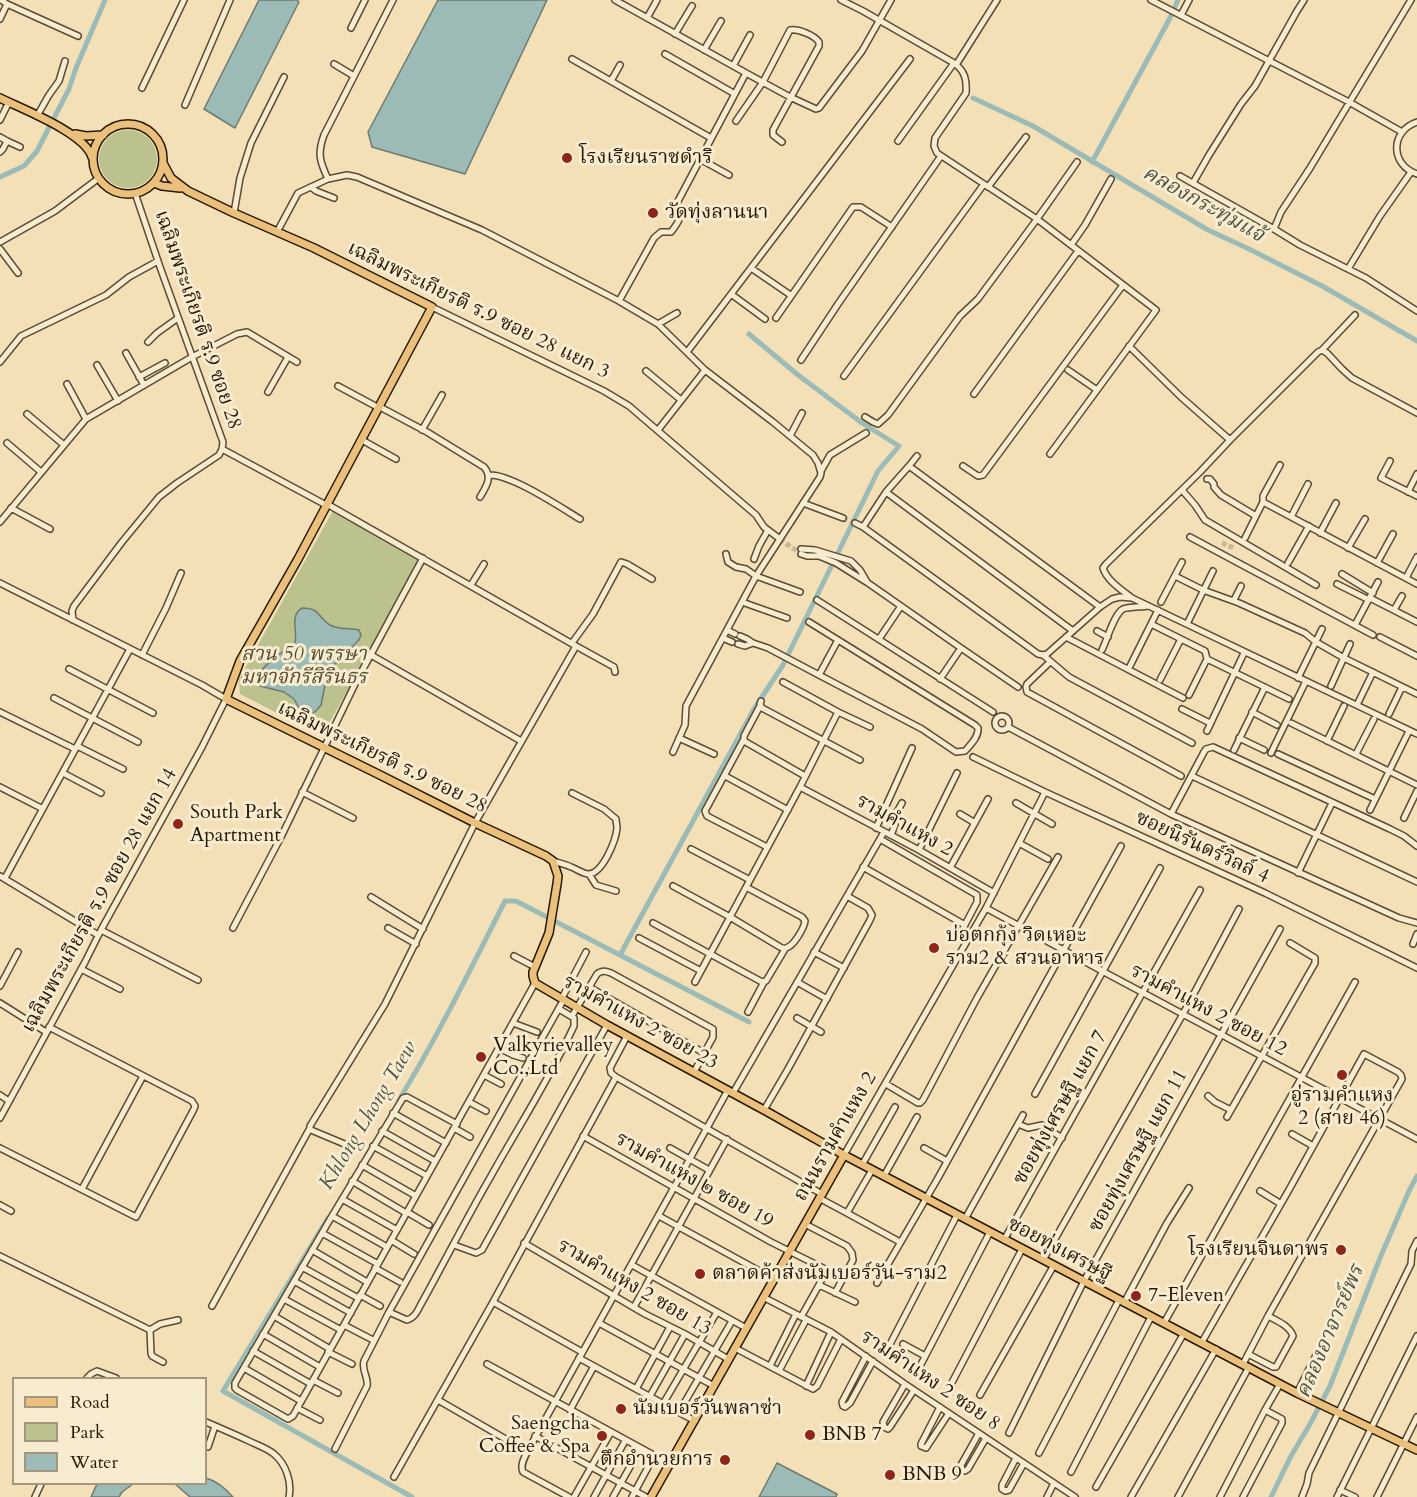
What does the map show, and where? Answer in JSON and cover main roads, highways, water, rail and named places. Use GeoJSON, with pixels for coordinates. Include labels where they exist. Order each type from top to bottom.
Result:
{"type":"FeatureCollection","features":[{"type":"Feature","properties":{"kind":"main road"},"geometry":{"type":"LineString","coordinates":[[4,100],[69,132],[87,146],[93,161]]}},
{"type":"Feature","properties":{"kind":"main road"},"geometry":{"type":"LineString","coordinates":[[93,161],[95,148],[103,135],[111,129],[124,125],[138,126],[155,137],[162,150],[163,163]]}},
{"type":"Feature","properties":{"kind":"main road"},"geometry":{"type":"LineString","coordinates":[[69,132],[86,136],[103,135]]}},
{"type":"Feature","properties":{"kind":"main road","name":"เฉลิมพระเกียรติ ร.9 ซอย 28"},"geometry":{"type":"LineString","coordinates":[[93,161],[99,178],[109,188],[121,193],[135,193],[154,183],[163,163]]}},
{"type":"Feature","properties":{"kind":"main road","name":"เฉลิมพระเกียรติ ร.9 ซอย 28 แยก 3"},"geometry":{"type":"LineString","coordinates":[[163,163],[171,178],[188,190],[432,307],[298,559],[240,661],[226,699]]}},
{"type":"Feature","properties":{"kind":"main road","name":"เฉลิมพระเกียรติ ร.9 ซอย 28 แยก 3"},"geometry":{"type":"LineString","coordinates":[[154,183],[188,190]]}},
{"type":"Feature","properties":{"kind":"main road","name":"เฉลิมพระเกียรติ ร.9 ซอย 28"},"geometry":{"type":"LineString","coordinates":[[226,699],[551,860]]}},
{"type":"Feature","properties":{"kind":"main road","name":"รามคำแหง 2 ซอย 23"},"geometry":{"type":"LineString","coordinates":[[551,860],[558,877],[547,941],[533,976],[535,983],[844,1155]]}},
{"type":"Feature","properties":{"kind":"main road","name":"ซอยทุ่งเศรษฐี"},"geometry":{"type":"LineString","coordinates":[[844,1155],[1297,1393],[1417,1450]]}},
{"type":"Feature","properties":{"kind":"main road","name":"ถนนรามคำแหง 2"},"geometry":{"type":"LineString","coordinates":[[648,1497],[695,1421],[844,1155]]}},
{"type":"Feature","properties":{"kind":"water"},"geometry":{"type":"Polygon","coordinates":[[[259,0],[297,0],[299,2],[235,128],[204,109],[259,0]]]}},
{"type":"Feature","properties":{"kind":"water"},"geometry":{"type":"Polygon","coordinates":[[[438,0],[547,0],[465,174],[372,147],[368,132],[438,0]]]}},
{"type":"Feature","properties":{"kind":"water"},"geometry":{"type":"Polygon","coordinates":[[[302,608],[316,611],[333,627],[359,630],[361,635],[359,640],[328,671],[321,705],[315,712],[307,713],[284,692],[260,686],[257,677],[269,662],[295,643],[295,619],[302,608]]]}},
{"type":"Feature","properties":{"kind":"water"},"geometry":{"type":"Polygon","coordinates":[[[777,1463],[837,1494],[836,1497],[759,1497],[777,1463]]]}},
{"type":"Feature","properties":{"kind":"water"},"geometry":{"type":"Polygon","coordinates":[[[207,1478],[221,1485],[233,1497],[190,1497],[176,1485],[207,1485],[207,1478]]]}},
{"type":"Feature","properties":{"kind":"water"},"geometry":{"type":"Polygon","coordinates":[[[97,1485],[132,1485],[119,1497],[91,1497],[97,1485]]]}},
{"type":"Feature","properties":{"kind":"waterway"},"geometry":{"type":"LineString","coordinates":[[0,177],[24,166],[37,151],[69,89],[105,0]]}},
{"type":"Feature","properties":{"kind":"waterway"},"geometry":{"type":"LineString","coordinates":[[1092,162],[1178,0]]}},
{"type":"Feature","properties":{"kind":"waterway","name":"คลองกระทุ่มแจ้"},"geometry":{"type":"LineString","coordinates":[[973,98],[1033,126],[1208,230],[1324,287],[1417,341]]}},
{"type":"Feature","properties":{"kind":"waterway"},"geometry":{"type":"LineString","coordinates":[[620,955],[754,709],[783,665],[878,471],[899,446],[862,423],[798,375],[749,334]]}},
{"type":"Feature","properties":{"kind":"waterway","name":"Khlong Lhong Taew"},"geometry":{"type":"LineString","coordinates":[[399,1100],[441,1027],[505,901],[516,901],[749,1022]]}},
{"type":"Feature","properties":{"kind":"waterway","name":"คลองอาจารย์พร"},"geometry":{"type":"LineString","coordinates":[[1271,1497],[1330,1386],[1380,1258],[1417,1176]]}},
{"type":"Feature","properties":{"kind":"waterway","name":"Khlong Lhong Taew"},"geometry":{"type":"LineString","coordinates":[[328,1218],[223,1391],[412,1497]]}},
{"type":"Feature","properties":{"kind":"tunnel"},"geometry":{"type":"LineString","coordinates":[[843,518],[855,523]]}},
{"type":"Feature","properties":{"kind":"tunnel"},"geometry":{"type":"LineString","coordinates":[[780,539],[801,554]]}},
{"type":"Feature","properties":{"kind":"tunnel"},"geometry":{"type":"LineString","coordinates":[[1223,546],[1226,541]]}},
{"type":"Feature","properties":{"kind":"tunnel"},"geometry":{"type":"LineString","coordinates":[[1230,549],[1232,544]]}},
{"type":"Feature","properties":{"kind":"place","name":"โรงเรียนราชดำริ"},"geometry":{"type":"Point","coordinates":[567,158]}},
{"type":"Feature","properties":{"kind":"place","name":"วัดทุ่งลานนา"},"geometry":{"type":"Point","coordinates":[653,213]}},
{"type":"Feature","properties":{"kind":"place","name":"South Park Apartment"},"geometry":{"type":"Point","coordinates":[178,824]}},
{"type":"Feature","properties":{"kind":"place","name":"บ่อตกกุ้ง วิดเหอะ ราม2 & สวนอาหาร"},"geometry":{"type":"Point","coordinates":[934,948]}},
{"type":"Feature","properties":{"kind":"place","name":"Valkyrievalley Co.,Ltd"},"geometry":{"type":"Point","coordinates":[481,1057]}},
{"type":"Feature","properties":{"kind":"place","name":"อู่รามคำแหง 2 (สาย 46)"},"geometry":{"type":"Point","coordinates":[1342,1075]}},
{"type":"Feature","properties":{"kind":"place","name":"โรงเรียนจินดาพร"},"geometry":{"type":"Point","coordinates":[1341,1250]}},
{"type":"Feature","properties":{"kind":"place","name":"ตลาดค้าส่งนัมเบอร์วัน-ราม2"},"geometry":{"type":"Point","coordinates":[700,1274]}},
{"type":"Feature","properties":{"kind":"place","name":"7-Eleven"},"geometry":{"type":"Point","coordinates":[1136,1296]}},
{"type":"Feature","properties":{"kind":"place","name":"นัมเบอร์วันพลาซ่า"},"geometry":{"type":"Point","coordinates":[621,1409]}},
{"type":"Feature","properties":{"kind":"place","name":"BNB 7"},"geometry":{"type":"Point","coordinates":[810,1435]}},
{"type":"Feature","properties":{"kind":"place","name":"Saengcha Coffee & Spa"},"geometry":{"type":"Point","coordinates":[602,1436]}},
{"type":"Feature","properties":{"kind":"place","name":"ตึกอำนวยการ"},"geometry":{"type":"Point","coordinates":[725,1460]}},
{"type":"Feature","properties":{"kind":"place","name":"BNB 9"},"geometry":{"type":"Point","coordinates":[890,1475]}},
{"type":"Feature","properties":{"kind":"park label","name":"สวน 50 พรรษา มหาจักรีสิรินธร"},"geometry":{"type":"Point","coordinates":[304,666]}}]}
